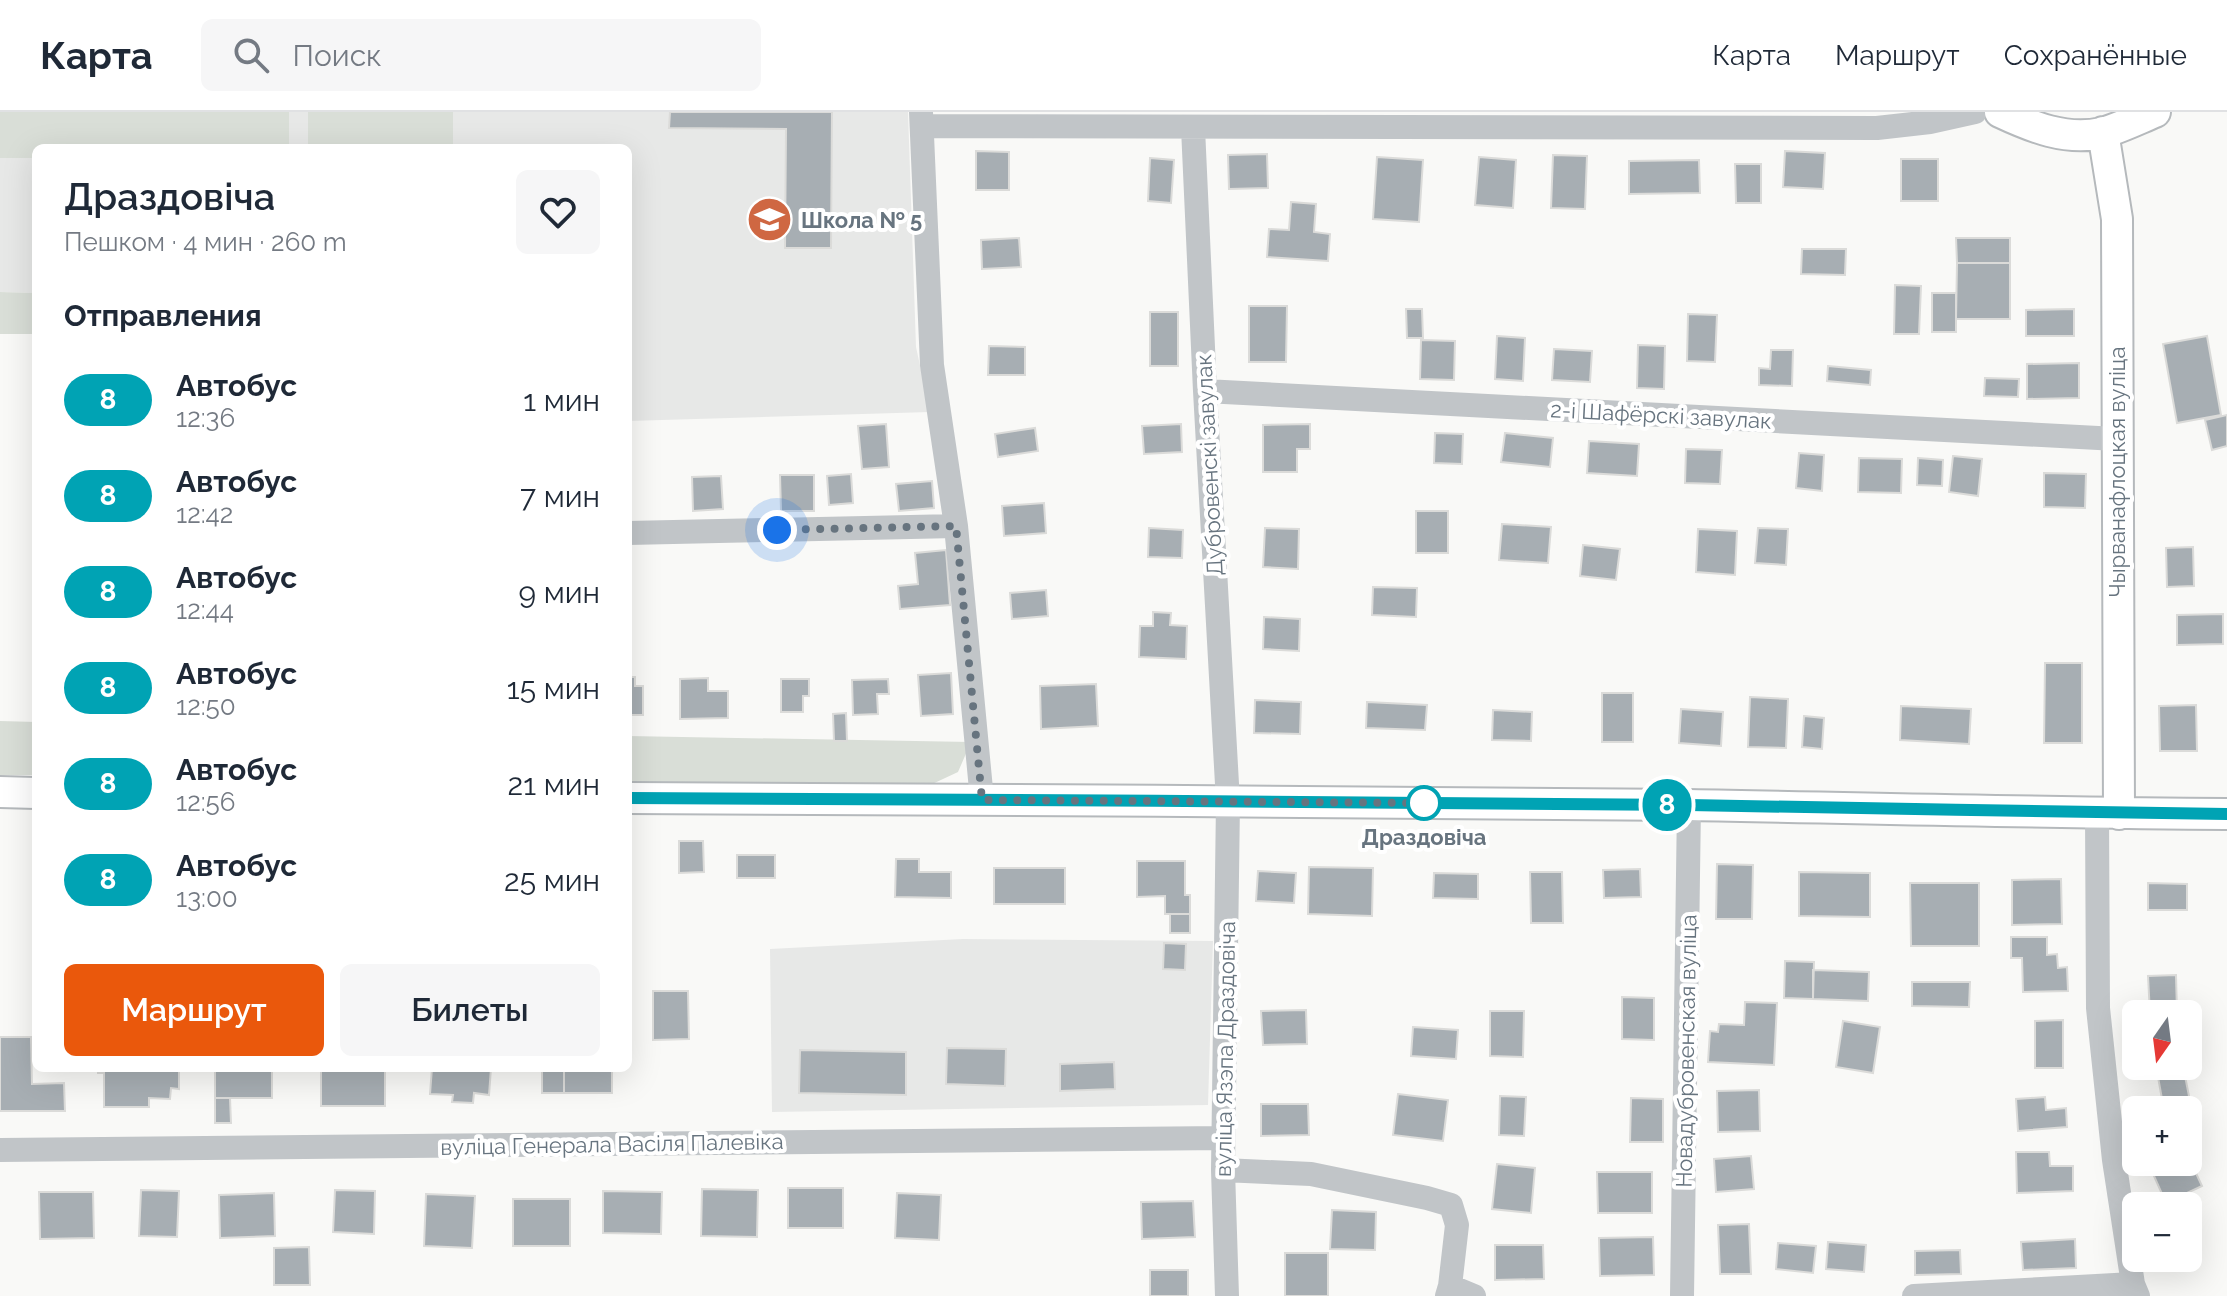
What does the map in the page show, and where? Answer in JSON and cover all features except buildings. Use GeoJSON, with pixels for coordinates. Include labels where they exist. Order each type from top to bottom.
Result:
{"type":"FeatureCollection","features":[{"type":"Feature","properties":{"kind":"main road"},"geometry":{"type":"LineString","coordinates":[[2000,112],[2046,131],[2074,136],[2103,132],[2155,112]]}},
{"type":"Feature","properties":{"kind":"main road","name":"Чырванафлоцкая вуліца"},"geometry":{"type":"LineString","coordinates":[[2103,132],[2117,219],[2117,439],[2108,814]]}},
{"type":"Feature","properties":{"kind":"main road"},"geometry":{"type":"LineString","coordinates":[[0,792],[32,793]]}},
{"type":"Feature","properties":{"kind":"main road"},"geometry":{"type":"LineString","coordinates":[[632,798],[1689,805],[2227,814]]}},
{"type":"Feature","properties":{"kind":"street"},"geometry":{"type":"LineString","coordinates":[[982,800],[956,526],[932,365],[922,119],[1193,128],[1877,128],[1930,122],[1975,112]]}},
{"type":"Feature","properties":{"kind":"street","name":"Дубровенскі завулак"},"geometry":{"type":"LineString","coordinates":[[1193,128],[1228,802]]}},
{"type":"Feature","properties":{"kind":"street","name":"2-і Шафёрскі завулак"},"geometry":{"type":"LineString","coordinates":[[1205,391],[2117,439]]}},
{"type":"Feature","properties":{"kind":"street"},"geometry":{"type":"LineString","coordinates":[[632,533],[956,526]]}},
{"type":"Feature","properties":{"kind":"street","name":"вуліца Язэпа Драздовіча"},"geometry":{"type":"LineString","coordinates":[[1227,1296],[1223,1138],[1228,802]]}},
{"type":"Feature","properties":{"kind":"street","name":"Новадубровенская вуліца"},"geometry":{"type":"LineString","coordinates":[[1682,1296],[1689,805]]}},
{"type":"Feature","properties":{"kind":"street","name":"Чырванафлоцкая вуліца"},"geometry":{"type":"LineString","coordinates":[[2108,814],[2098,1008],[2114,1160],[2136,1290]]}},
{"type":"Feature","properties":{"kind":"street","name":"вуліца Генерала Васіля Палевіка"},"geometry":{"type":"LineString","coordinates":[[0,1150],[1223,1138]]}},
{"type":"Feature","properties":{"kind":"street"},"geometry":{"type":"LineString","coordinates":[[1223,1170],[1311,1174],[1451,1205],[1457,1225],[1449,1291],[1474,1296]]}},
{"type":"Feature","properties":{"kind":"street"},"geometry":{"type":"LineString","coordinates":[[1914,1296],[2136,1290]]}},
{"type":"Feature","properties":{"kind":"shaded area","name":"Школа № 5"},"geometry":{"type":"Polygon","coordinates":[[[0,112],[908,112],[916,347],[930,412],[632,421],[632,144],[32,144],[32,293],[0,292],[0,112]]]}},
{"type":"Feature","properties":{"kind":"shaded area"},"geometry":{"type":"Polygon","coordinates":[[[0,112],[289,112],[289,144],[32,144],[32,158],[0,158],[0,112]]]}},
{"type":"Feature","properties":{"kind":"shaded area"},"geometry":{"type":"Polygon","coordinates":[[[308,112],[453,112],[453,144],[308,144],[308,112]]]}},
{"type":"Feature","properties":{"kind":"shaded area"},"geometry":{"type":"Polygon","coordinates":[[[0,292],[32,293],[32,334],[0,334],[0,292]]]}},
{"type":"Feature","properties":{"kind":"shaded area"},"geometry":{"type":"Polygon","coordinates":[[[0,721],[32,722],[32,775],[0,775],[0,721]]]}},
{"type":"Feature","properties":{"kind":"shaded area"},"geometry":{"type":"Polygon","coordinates":[[[632,736],[971,742],[958,772],[928,786],[632,783],[632,736]]]}},
{"type":"Feature","properties":{"kind":"shaded area"},"geometry":{"type":"Polygon","coordinates":[[[963,939],[1213,941],[1208,1105],[772,1112],[770,949],[963,939]]]}},
{"type":"Feature","properties":{"kind":"bus line","name":"8"},"geometry":{"type":"LineString","coordinates":[[632,798],[1689,805],[2227,814]]}},
{"type":"Feature","properties":{"kind":"place","name":"Школа № 5"},"geometry":{"type":"Point","coordinates":[770,220]}},
{"type":"Feature","properties":{"kind":"place","name":"Драздовіча"},"geometry":{"type":"Point","coordinates":[1424,803]}},
{"type":"Feature","properties":{"kind":"route"},"geometry":{"type":"LineString","coordinates":[[777,530],[956,526],[982,800],[1424,803]]}}]}
